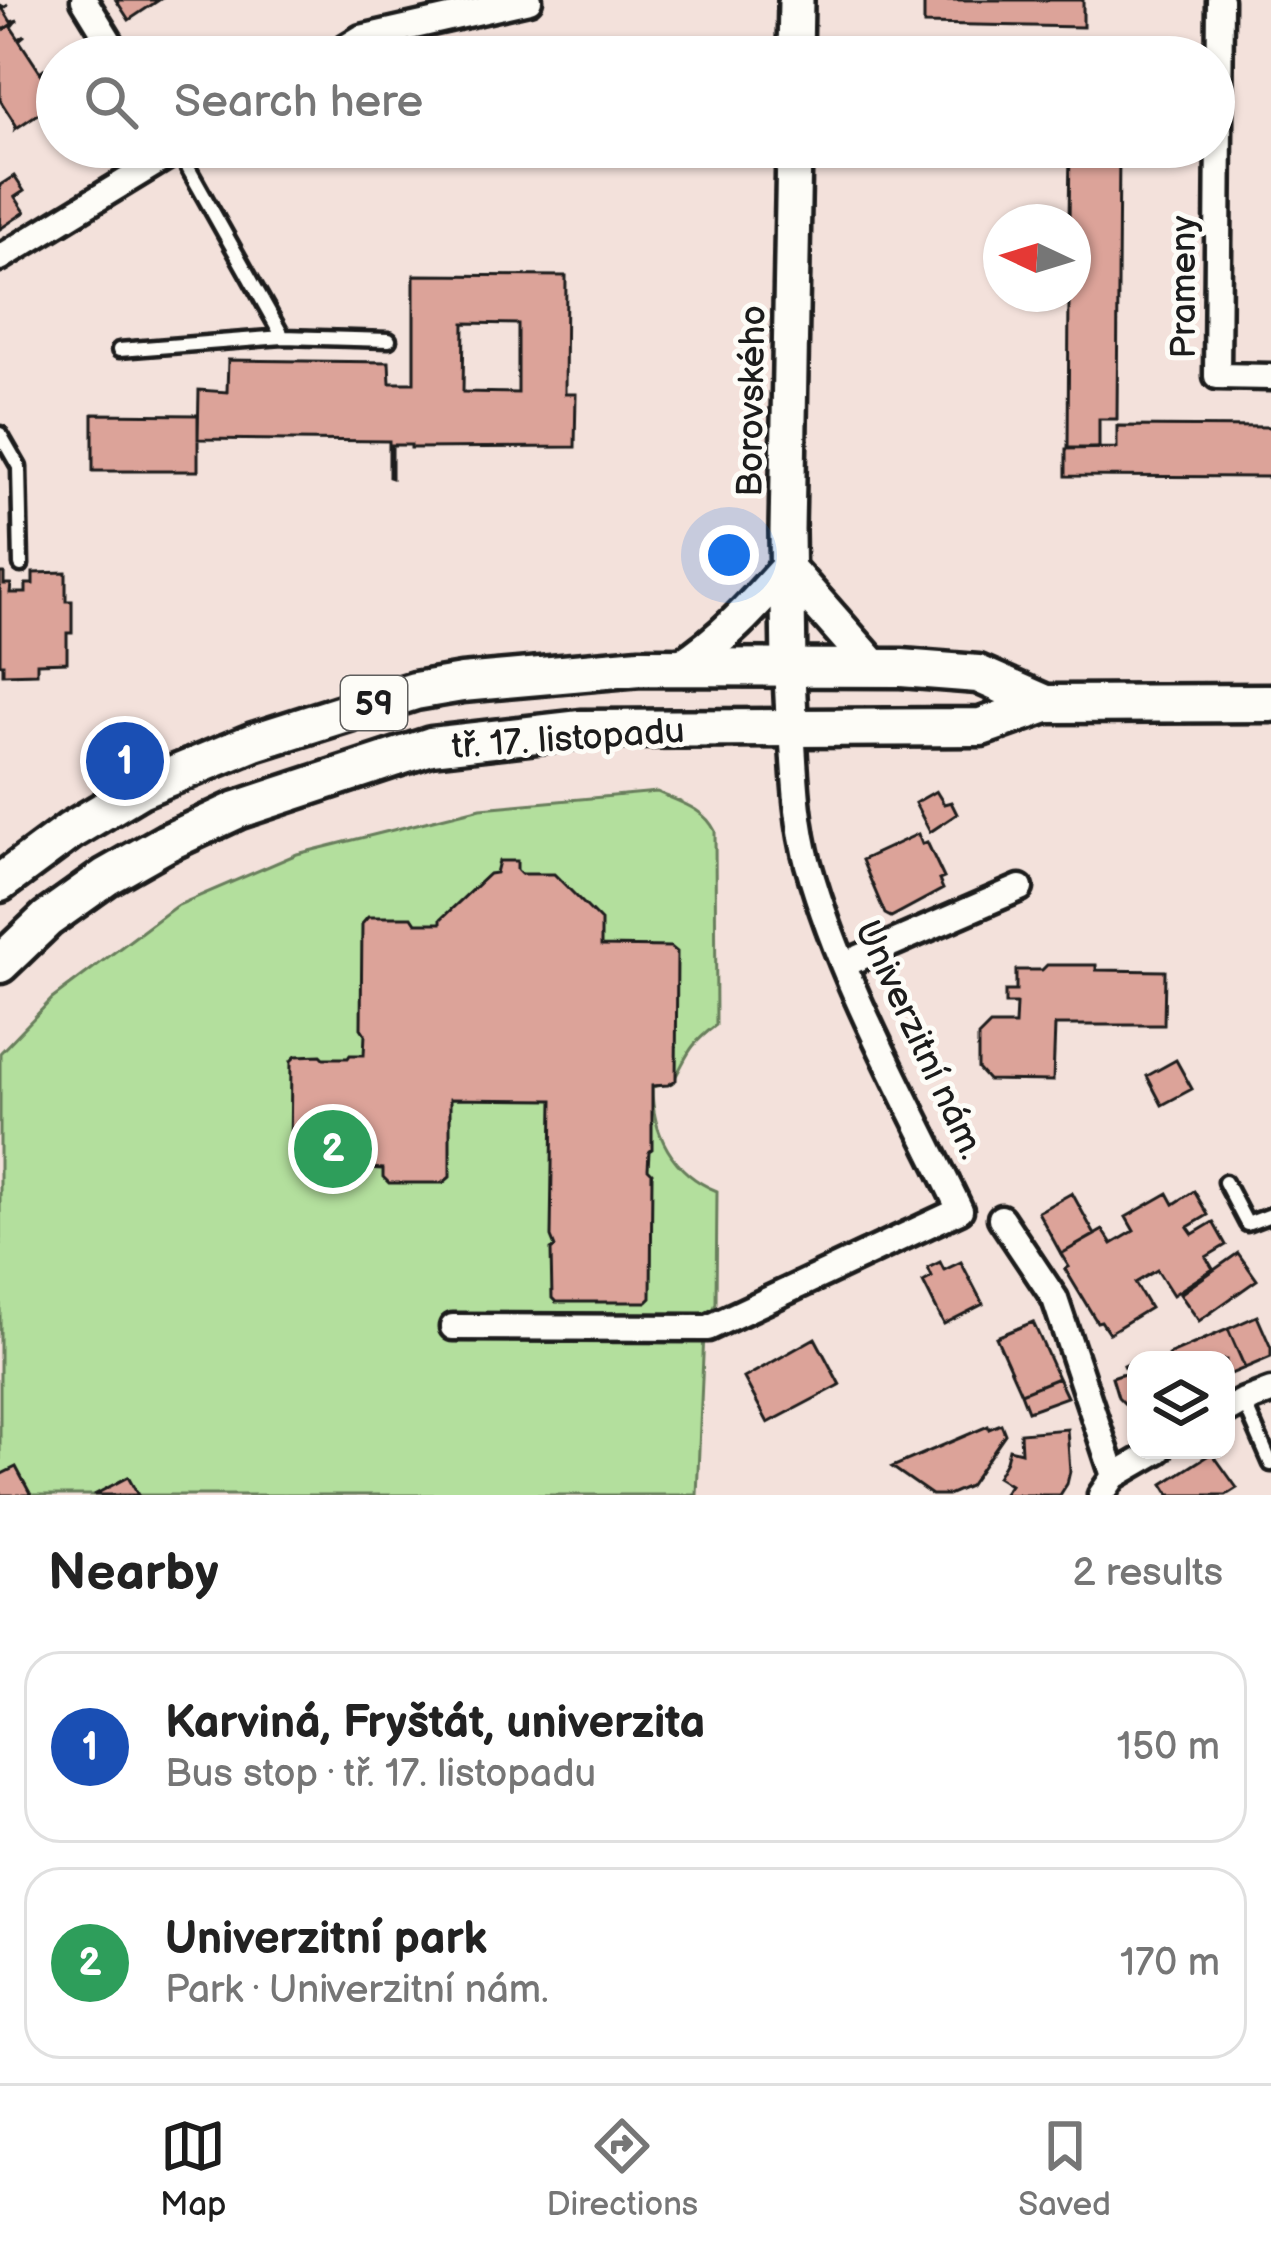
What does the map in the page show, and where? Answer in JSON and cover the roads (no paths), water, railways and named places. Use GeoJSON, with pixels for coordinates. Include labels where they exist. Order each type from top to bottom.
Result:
{"type":"FeatureCollection","features":[{"type":"Feature","properties":{"kind":"main road"},"geometry":{"type":"LineString","coordinates":[[795,36],[796,0]]}},
{"type":"Feature","properties":{"kind":"main road","name":"Borovského"},"geometry":{"type":"LineString","coordinates":[[789,666],[794,168]]}},
{"type":"Feature","properties":{"kind":"main road"},"geometry":{"type":"LineString","coordinates":[[681,667],[734,627],[787,568],[874,667]]}},
{"type":"Feature","properties":{"kind":"main road","name":"tř. 17. listopadu"},"geometry":{"type":"LineString","coordinates":[[0,883],[70,831],[140,789],[254,742],[415,691],[619,668],[874,667],[978,674],[1046,704]]}},
{"type":"Feature","properties":{"kind":"main road","name":"tř. 17. listopadu"},"geometry":{"type":"LineString","coordinates":[[0,964],[47,919],[120,868],[166,843],[237,810],[430,746],[581,729],[981,728],[1046,704],[1271,703]]}},
{"type":"Feature","properties":{"kind":"street"},"geometry":{"type":"LineString","coordinates":[[84,0],[106,36]]}},
{"type":"Feature","properties":{"kind":"street"},"geometry":{"type":"LineString","coordinates":[[370,36],[529,0]]}},
{"type":"Feature","properties":{"kind":"street","name":"Prameny"},"geometry":{"type":"LineString","coordinates":[[1220,0],[1220,36]]}},
{"type":"Feature","properties":{"kind":"street"},"geometry":{"type":"LineString","coordinates":[[0,258],[146,168]]}},
{"type":"Feature","properties":{"kind":"street","name":"Prameny"},"geometry":{"type":"LineString","coordinates":[[1219,168],[1217,376],[1271,377]]}},
{"type":"Feature","properties":{"kind":"street","name":"Borovského"},"geometry":{"type":"LineString","coordinates":[[789,666],[792,728]]}},
{"type":"Feature","properties":{"kind":"street","name":"Univerzitní nám."},"geometry":{"type":"LineString","coordinates":[[453,1327],[709,1328],[960,1210],[870,1025],[808,862],[798,814],[792,728]]}},
{"type":"Feature","properties":{"kind":"street"},"geometry":{"type":"LineString","coordinates":[[844,964],[1020,888]]}},
{"type":"Feature","properties":{"kind":"street"},"geometry":{"type":"LineString","coordinates":[[1001,1218],[1054,1299],[1107,1486],[1146,1459]]}},
{"type":"Feature","properties":{"kind":"street"},"geometry":{"type":"LineString","coordinates":[[1235,1406],[1271,1391]]}},
{"type":"Feature","properties":{"kind":"lane"},"geometry":{"type":"LineString","coordinates":[[189,168],[283,337]]}},
{"type":"Feature","properties":{"kind":"lane"},"geometry":{"type":"LineString","coordinates":[[119,350],[283,337],[389,340]]}},
{"type":"Feature","properties":{"kind":"lane"},"geometry":{"type":"LineString","coordinates":[[0,434],[19,467],[21,565]]}},
{"type":"Feature","properties":{"kind":"lane"},"geometry":{"type":"LineString","coordinates":[[1225,1182],[1247,1224],[1271,1215]]}},
{"type":"Feature","properties":{"kind":"lane"},"geometry":{"type":"LineString","coordinates":[[1235,1406],[1271,1464]]}},
{"type":"Feature","properties":{"kind":"place","name":"Karviná, Fryštát, univerzita"},"geometry":{"type":"Point","coordinates":[125,761]}},
{"type":"Feature","properties":{"kind":"place","name":"Univerzitní park"},"geometry":{"type":"Point","coordinates":[333,1149]}}]}
